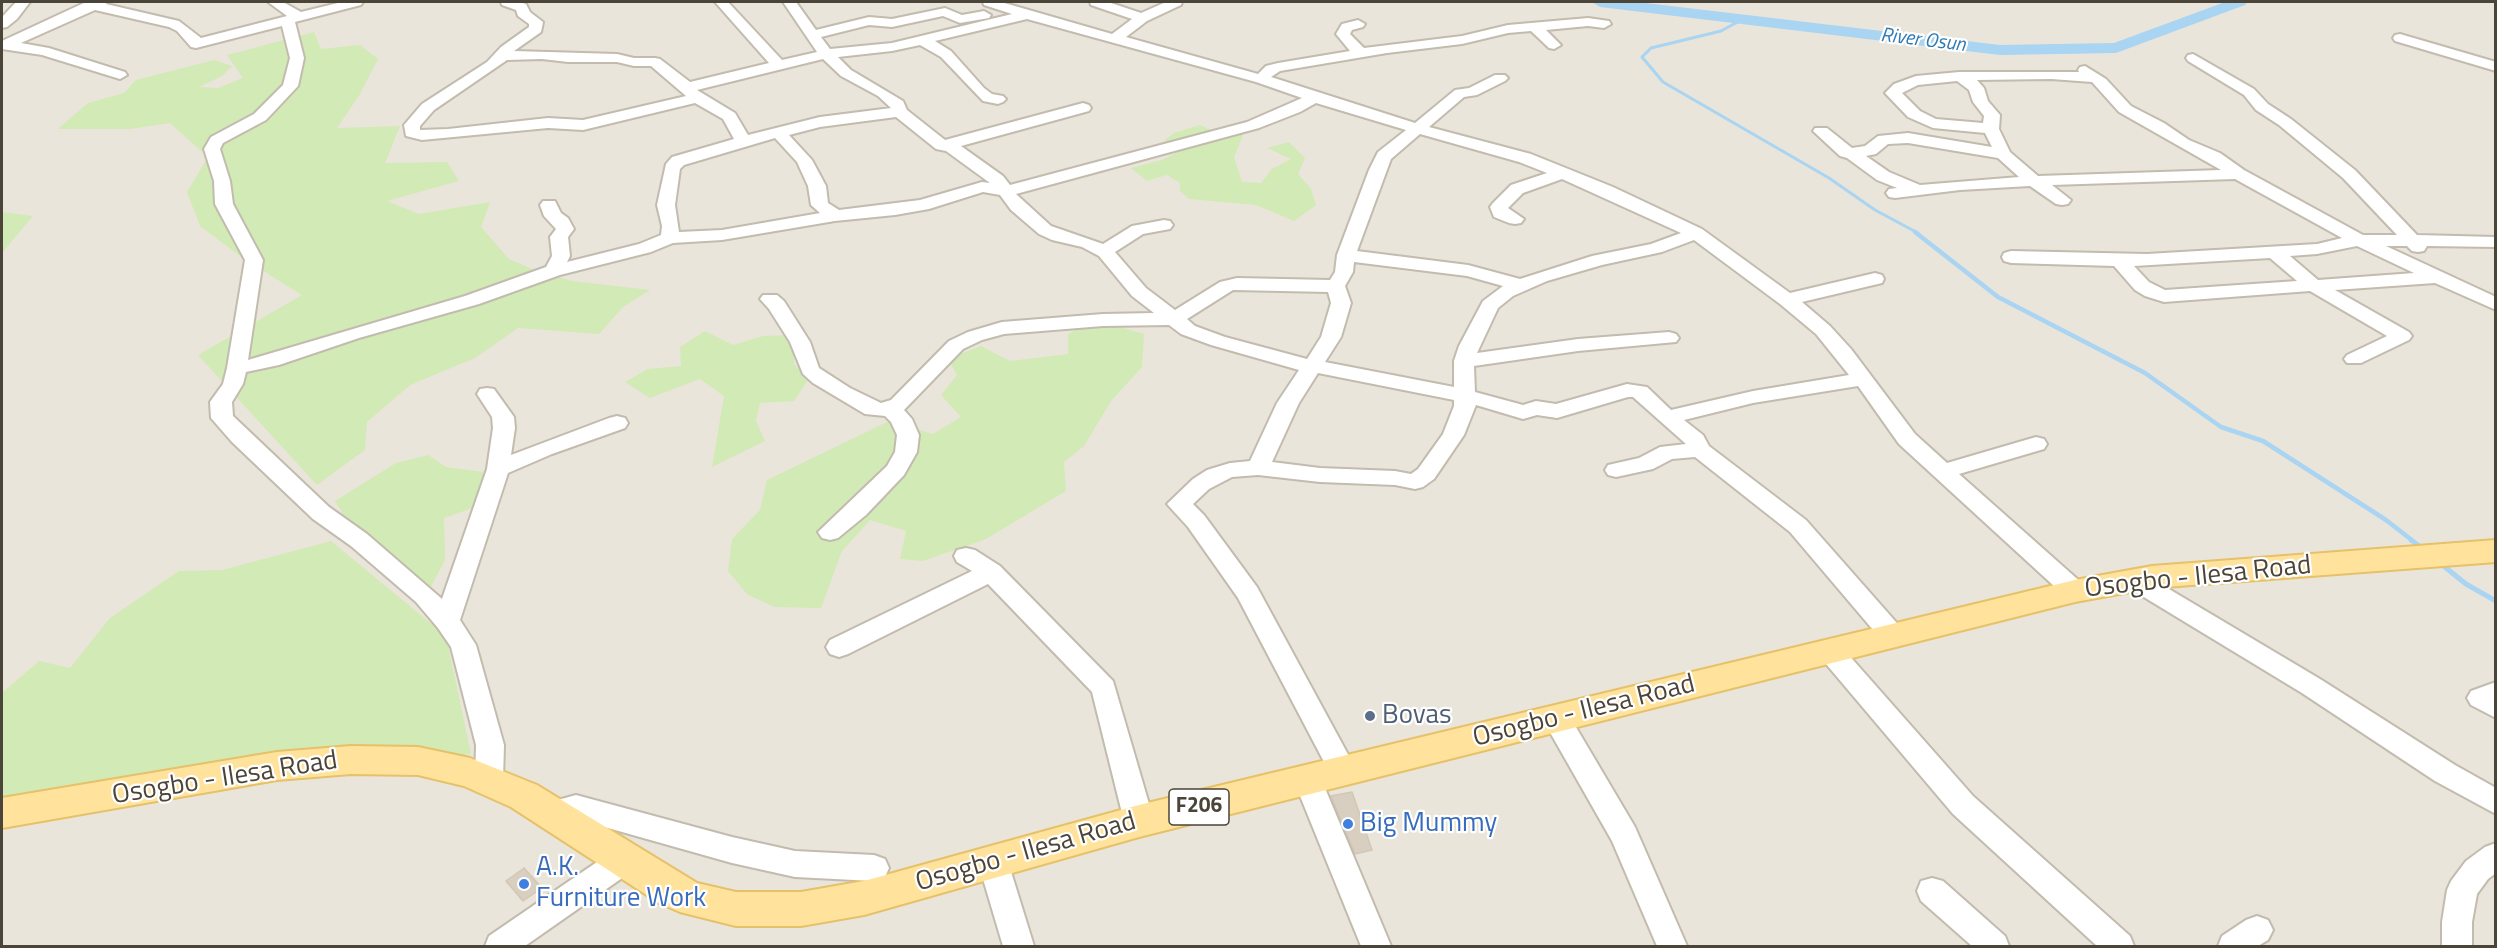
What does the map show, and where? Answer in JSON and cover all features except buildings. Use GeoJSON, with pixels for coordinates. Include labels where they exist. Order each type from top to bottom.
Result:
{"type":"FeatureCollection","features":[{"type":"Feature","properties":{"kind":"main road","name":"Osogbo - Ilesa Road"},"geometry":{"type":"LineString","coordinates":[[2,813],[248,770],[351,760],[418,761],[489,780],[553,813],[673,891],[694,900],[736,909],[779,910],[864,898],[1139,821],[2075,591],[2133,579],[2496,551]]}},
{"type":"Feature","properties":{"kind":"street"},"geometry":{"type":"LineString","coordinates":[[2,24],[21,7],[23,2]]}},
{"type":"Feature","properties":{"kind":"street"},"geometry":{"type":"LineString","coordinates":[[274,2],[292,18],[297,58],[290,87],[260,117],[217,140],[212,149],[222,181],[224,204],[254,260],[237,368],[232,384],[221,402],[222,418],[321,513],[359,540],[425,596],[447,621],[463,645],[490,746],[489,780]]}},
{"type":"Feature","properties":{"kind":"street"},"geometry":{"type":"LineString","coordinates":[[3,45],[96,3],[174,24],[182,28],[196,41],[196,44],[356,2]]}},
{"type":"Feature","properties":{"kind":"street"},"geometry":{"type":"LineString","coordinates":[[507,2],[521,7],[524,10],[523,13],[537,22],[536,29],[506,50],[503,56],[428,107],[412,125],[412,133],[448,134],[548,123],[583,125],[779,66],[826,54],[860,52],[923,40],[1020,12]]}},
{"type":"Feature","properties":{"kind":"street"},"geometry":{"type":"LineString","coordinates":[[721,2],[779,66]]}},
{"type":"Feature","properties":{"kind":"street"},"geometry":{"type":"LineString","coordinates":[[789,2],[826,54],[846,73],[898,104],[898,112]]}},
{"type":"Feature","properties":{"kind":"street"},"geometry":{"type":"LineString","coordinates":[[989,2],[1489,147],[1565,173],[1696,234],[1788,300],[1822,330],[1844,353],[1907,440],[2075,591]]}},
{"type":"Feature","properties":{"kind":"street"},"geometry":{"type":"LineString","coordinates":[[1096,2],[1142,18]]}},
{"type":"Feature","properties":{"kind":"street"},"geometry":{"type":"LineString","coordinates":[[1116,38],[1142,18],[1176,2]]}},
{"type":"Feature","properties":{"kind":"street"},"geometry":{"type":"LineString","coordinates":[[813,35],[869,21],[892,23],[945,12],[960,19],[1020,12]]}},
{"type":"Feature","properties":{"kind":"street"},"geometry":{"type":"LineString","coordinates":[[1260,79],[1267,72],[1278,67],[1360,53],[1462,40],[1508,29],[1588,22],[1604,24]]}},
{"type":"Feature","properties":{"kind":"street"},"geometry":{"type":"LineString","coordinates":[[1358,24],[1347,27],[1342,34],[1360,53]]}},
{"type":"Feature","properties":{"kind":"street"},"geometry":{"type":"LineString","coordinates":[[1535,27],[1554,45]]}},
{"type":"Feature","properties":{"kind":"street"},"geometry":{"type":"LineString","coordinates":[[2400,38],[2496,67]]}},
{"type":"Feature","properties":{"kind":"street"},"geometry":{"type":"LineString","coordinates":[[923,40],[946,54],[979,91],[988,98],[998,99]]}},
{"type":"Feature","properties":{"kind":"street"},"geometry":{"type":"LineString","coordinates":[[3,45],[44,51],[120,75]]}},
{"type":"Feature","properties":{"kind":"street"},"geometry":{"type":"LineString","coordinates":[[503,56],[542,55],[655,62],[691,93],[729,116],[743,141]]}},
{"type":"Feature","properties":{"kind":"street"},"geometry":{"type":"LineString","coordinates":[[2193,58],[2249,92],[2262,107],[2285,122],[2349,174],[2414,242],[2441,277]]}},
{"type":"Feature","properties":{"kind":"street"},"geometry":{"type":"LineString","coordinates":[[1991,129],[1933,123],[1914,114],[1893,96],[1896,89],[1916,81],[1959,76],[2090,74],[2125,108],[2183,143],[2214,157],[2238,174],[2359,240],[2496,303]]}},
{"type":"Feature","properties":{"kind":"street"},"geometry":{"type":"LineString","coordinates":[[1959,76],[1968,80],[1976,88],[1981,102],[1992,115],[1991,129],[2003,154],[2034,181],[2062,200]]}},
{"type":"Feature","properties":{"kind":"street"},"geometry":{"type":"LineString","coordinates":[[1258,468],[1288,403],[1311,364],[1321,354],[1338,317],[1341,303],[1336,286],[1344,272],[1346,255],[1384,156],[1460,93],[1472,92],[1500,78]]}},
{"type":"Feature","properties":{"kind":"street"},"geometry":{"type":"LineString","coordinates":[[237,368],[272,361],[352,334],[472,300],[553,270],[645,248],[670,238],[722,235],[835,216],[865,214],[923,204],[982,187],[1007,191],[1253,125],[1294,109],[1315,97]]}},
{"type":"Feature","properties":{"kind":"street"},"geometry":{"type":"LineString","coordinates":[[942,146],[1083,108]]}},
{"type":"Feature","properties":{"kind":"street"},"geometry":{"type":"LineString","coordinates":[[670,238],[671,226],[666,206],[675,164],[687,157],[820,122],[898,112],[942,146],[950,146],[997,180],[1017,206],[1046,230],[1106,252],[1139,292],[1188,330],[1218,341],[1297,363],[1311,364],[1523,412],[1536,408],[1557,411],[1634,390],[1640,392],[1695,440],[1700,450],[1798,526],[1894,637]]}},
{"type":"Feature","properties":{"kind":"street"},"geometry":{"type":"LineString","coordinates":[[1821,131],[1831,137],[1843,152],[1870,151],[1884,139],[1908,138],[2003,154]]}},
{"type":"Feature","properties":{"kind":"street"},"geometry":{"type":"LineString","coordinates":[[779,133],[804,160],[817,186],[820,205],[835,216]]}},
{"type":"Feature","properties":{"kind":"street"},"geometry":{"type":"LineString","coordinates":[[1850,152],[1883,176],[1916,189]]}},
{"type":"Feature","properties":{"kind":"street"},"geometry":{"type":"LineString","coordinates":[[1515,219],[1500,213],[1499,207],[1506,199],[1517,189],[1529,183],[1565,173]]}},
{"type":"Feature","properties":{"kind":"street"},"geometry":{"type":"LineString","coordinates":[[1895,193],[1916,189],[2034,181],[2238,174]]}},
{"type":"Feature","properties":{"kind":"street"},"geometry":{"type":"LineString","coordinates":[[549,205],[552,216],[562,222],[565,228],[559,237],[561,256],[553,270]]}},
{"type":"Feature","properties":{"kind":"street"},"geometry":{"type":"LineString","coordinates":[[1106,252],[1112,245],[1138,230],[1164,225]]}},
{"type":"Feature","properties":{"kind":"street"},"geometry":{"type":"LineString","coordinates":[[1343,771],[1248,593],[1196,521],[1179,504],[1201,484],[1215,475],[1230,470],[1258,468],[1320,475],[1395,478],[1415,482],[1426,474],[1453,435],[1472,401],[1464,361],[1490,305],[1506,291],[1560,270],[1656,248],[1696,234]]}},
{"type":"Feature","properties":{"kind":"street"},"geometry":{"type":"LineString","coordinates":[[2011,257],[2119,260],[2317,249],[2359,240],[2496,242]]}},
{"type":"Feature","properties":{"kind":"street"},"geometry":{"type":"LineString","coordinates":[[2273,251],[2314,286],[2402,336],[2354,359]]}},
{"type":"Feature","properties":{"kind":"street"},"geometry":{"type":"LineString","coordinates":[[1346,255],[1468,272],[1521,285]]}},
{"type":"Feature","properties":{"kind":"street"},"geometry":{"type":"LineString","coordinates":[[2194,257],[2232,290]]}},
{"type":"Feature","properties":{"kind":"street"},"geometry":{"type":"LineString","coordinates":[[2119,260],[2142,286],[2158,294],[2441,277]]}},
{"type":"Feature","properties":{"kind":"street"},"geometry":{"type":"LineString","coordinates":[[1788,300],[1875,279]]}},
{"type":"Feature","properties":{"kind":"street"},"geometry":{"type":"LineString","coordinates":[[770,299],[777,305],[800,342],[810,370],[820,379],[873,410],[898,405],[956,345],[975,336],[1002,328],[1102,320],[1174,319],[1227,286],[1237,284],[1336,286]]}},
{"type":"Feature","properties":{"kind":"street"},"geometry":{"type":"LineString","coordinates":[[1464,361],[1578,345],[1669,338]]}},
{"type":"Feature","properties":{"kind":"street"},"geometry":{"type":"LineString","coordinates":[[1668,417],[1753,397],[1862,379]]}},
{"type":"Feature","properties":{"kind":"street"},"geometry":{"type":"LineString","coordinates":[[447,621],[498,469],[504,428],[503,417],[487,394]]}},
{"type":"Feature","properties":{"kind":"street"},"geometry":{"type":"LineString","coordinates":[[830,532],[896,470],[906,452],[908,435],[901,419],[891,408]]}},
{"type":"Feature","properties":{"kind":"street"},"geometry":{"type":"LineString","coordinates":[[498,469],[544,449],[617,423]]}},
{"type":"Feature","properties":{"kind":"street"},"geometry":{"type":"LineString","coordinates":[[1944,471],[2036,444]]}},
{"type":"Feature","properties":{"kind":"street"},"geometry":{"type":"LineString","coordinates":[[1616,470],[1645,464],[1668,452],[1700,450]]}},
{"type":"Feature","properties":{"kind":"street"},"geometry":{"type":"LineString","coordinates":[[966,556],[991,572],[1104,688],[1139,821]]}},
{"type":"Feature","properties":{"kind":"street"},"geometry":{"type":"LineString","coordinates":[[839,647],[991,572]]}},
{"type":"Feature","properties":{"kind":"street"},"geometry":{"type":"LineString","coordinates":[[2133,579],[2311,686],[2445,773],[2496,802]]}},
{"type":"Feature","properties":{"kind":"street"},"geometry":{"type":"LineString","coordinates":[[1830,651],[1963,805],[2119,946]]}},
{"type":"Feature","properties":{"kind":"street"},"geometry":{"type":"LineString","coordinates":[[2496,692],[2480,698],[2496,708]]}},
{"type":"Feature","properties":{"kind":"street"},"geometry":{"type":"LineString","coordinates":[[1557,720],[1625,836],[1672,946]]}},
{"type":"Feature","properties":{"kind":"street"},"geometry":{"type":"LineString","coordinates":[[1308,781],[1376,946]]}},
{"type":"Feature","properties":{"kind":"street"},"geometry":{"type":"LineString","coordinates":[[553,813],[576,807],[732,850],[795,864],[874,868]]}},
{"type":"Feature","properties":{"kind":"street"},"geometry":{"type":"LineString","coordinates":[[2457,946],[2457,922],[2462,890],[2477,870],[2496,856]]}},
{"type":"Feature","properties":{"kind":"street"},"geometry":{"type":"LineString","coordinates":[[500,946],[624,860]]}},
{"type":"Feature","properties":{"kind":"street"},"geometry":{"type":"LineString","coordinates":[[993,862],[1019,946]]}},
{"type":"Feature","properties":{"kind":"street"},"geometry":{"type":"LineString","coordinates":[[1932,891],[1994,946]]}},
{"type":"Feature","properties":{"kind":"shaded area"},"geometry":{"type":"Polygon","coordinates":[[[2,2],[2495,2],[2495,946],[2,946],[2,2]]]}},
{"type":"Feature","properties":{"kind":"green space"},"geometry":{"type":"Polygon","coordinates":[[[314,32],[321,49],[360,45],[378,59],[360,94],[337,128],[400,126],[385,163],[447,162],[459,181],[387,201],[419,214],[490,202],[481,227],[509,259],[537,271],[572,281],[650,290],[623,307],[599,334],[518,328],[475,358],[410,385],[367,422],[365,450],[317,485],[198,355],[302,295],[244,259],[200,226],[187,192],[208,157],[170,123],[130,129],[58,129],[88,103],[124,93],[136,80],[214,60],[232,66],[222,76],[199,87],[218,88],[243,78],[227,55],[314,32]]]}},
{"type":"Feature","properties":{"kind":"green space"},"geometry":{"type":"Polygon","coordinates":[[[1200,125],[1219,134],[1243,135],[1234,157],[1242,182],[1261,183],[1272,169],[1291,159],[1267,148],[1289,142],[1305,158],[1298,174],[1311,189],[1316,205],[1294,221],[1256,205],[1189,199],[1180,191],[1180,183],[1167,175],[1147,181],[1131,168],[1162,160],[1178,152],[1165,140],[1174,133],[1200,125]]]}},
{"type":"Feature","properties":{"kind":"green space"},"geometry":{"type":"Polygon","coordinates":[[[2,212],[33,216],[2,253],[2,212]]]}},
{"type":"Feature","properties":{"kind":"green space"},"geometry":{"type":"Polygon","coordinates":[[[1086,325],[1117,326],[1144,334],[1142,367],[1111,401],[1084,446],[1064,462],[1066,491],[986,539],[923,561],[900,559],[906,531],[870,520],[842,551],[821,608],[774,607],[747,594],[728,571],[732,539],[760,510],[767,480],[889,421],[933,434],[961,417],[941,395],[957,375],[948,359],[981,346],[1010,361],[1068,354],[1068,334],[1086,325]]]}},
{"type":"Feature","properties":{"kind":"green space"},"geometry":{"type":"Polygon","coordinates":[[[705,331],[733,345],[763,336],[794,335],[794,364],[808,380],[794,401],[760,403],[756,421],[765,441],[712,467],[724,396],[700,379],[650,398],[625,382],[648,369],[681,366],[680,347],[705,331]]]}},
{"type":"Feature","properties":{"kind":"green space"},"geometry":{"type":"Polygon","coordinates":[[[428,455],[446,467],[483,472],[490,502],[444,518],[445,560],[426,596],[359,539],[335,501],[396,463],[428,455]]]}},
{"type":"Feature","properties":{"kind":"green space"},"geometry":{"type":"Polygon","coordinates":[[[331,541],[446,636],[471,754],[2,807],[2,693],[39,661],[70,668],[110,618],[179,571],[222,570],[331,541]]]}},
{"type":"Feature","properties":{"kind":"waterway","name":"River Osun"},"geometry":{"type":"LineString","coordinates":[[1600,2],[2000,50],[2116,48],[2239,2]]}},
{"type":"Feature","properties":{"kind":"waterway"},"geometry":{"type":"LineString","coordinates":[[1743,19],[1721,31],[1651,48],[1642,57],[1663,82],[1829,178],[1875,210],[1918,233]]}},
{"type":"Feature","properties":{"kind":"waterway"},"geometry":{"type":"LineString","coordinates":[[1915,232],[1998,297],[2145,373],[2221,427],[2263,441],[2386,520],[2413,541]]}},
{"type":"Feature","properties":{"kind":"waterway"},"geometry":{"type":"LineString","coordinates":[[2411,540],[2423,549]]}},
{"type":"Feature","properties":{"kind":"waterway"},"geometry":{"type":"LineString","coordinates":[[2441,564],[2466,584],[2496,601]]}},
{"type":"Feature","properties":{"kind":"place","name":"Bovas"},"geometry":{"type":"Point","coordinates":[1370,716]}},
{"type":"Feature","properties":{"kind":"place","name":"Big Mummy"},"geometry":{"type":"Point","coordinates":[1348,824]}},
{"type":"Feature","properties":{"kind":"place","name":"A.K. Furniture Work"},"geometry":{"type":"Point","coordinates":[524,884]}}]}
